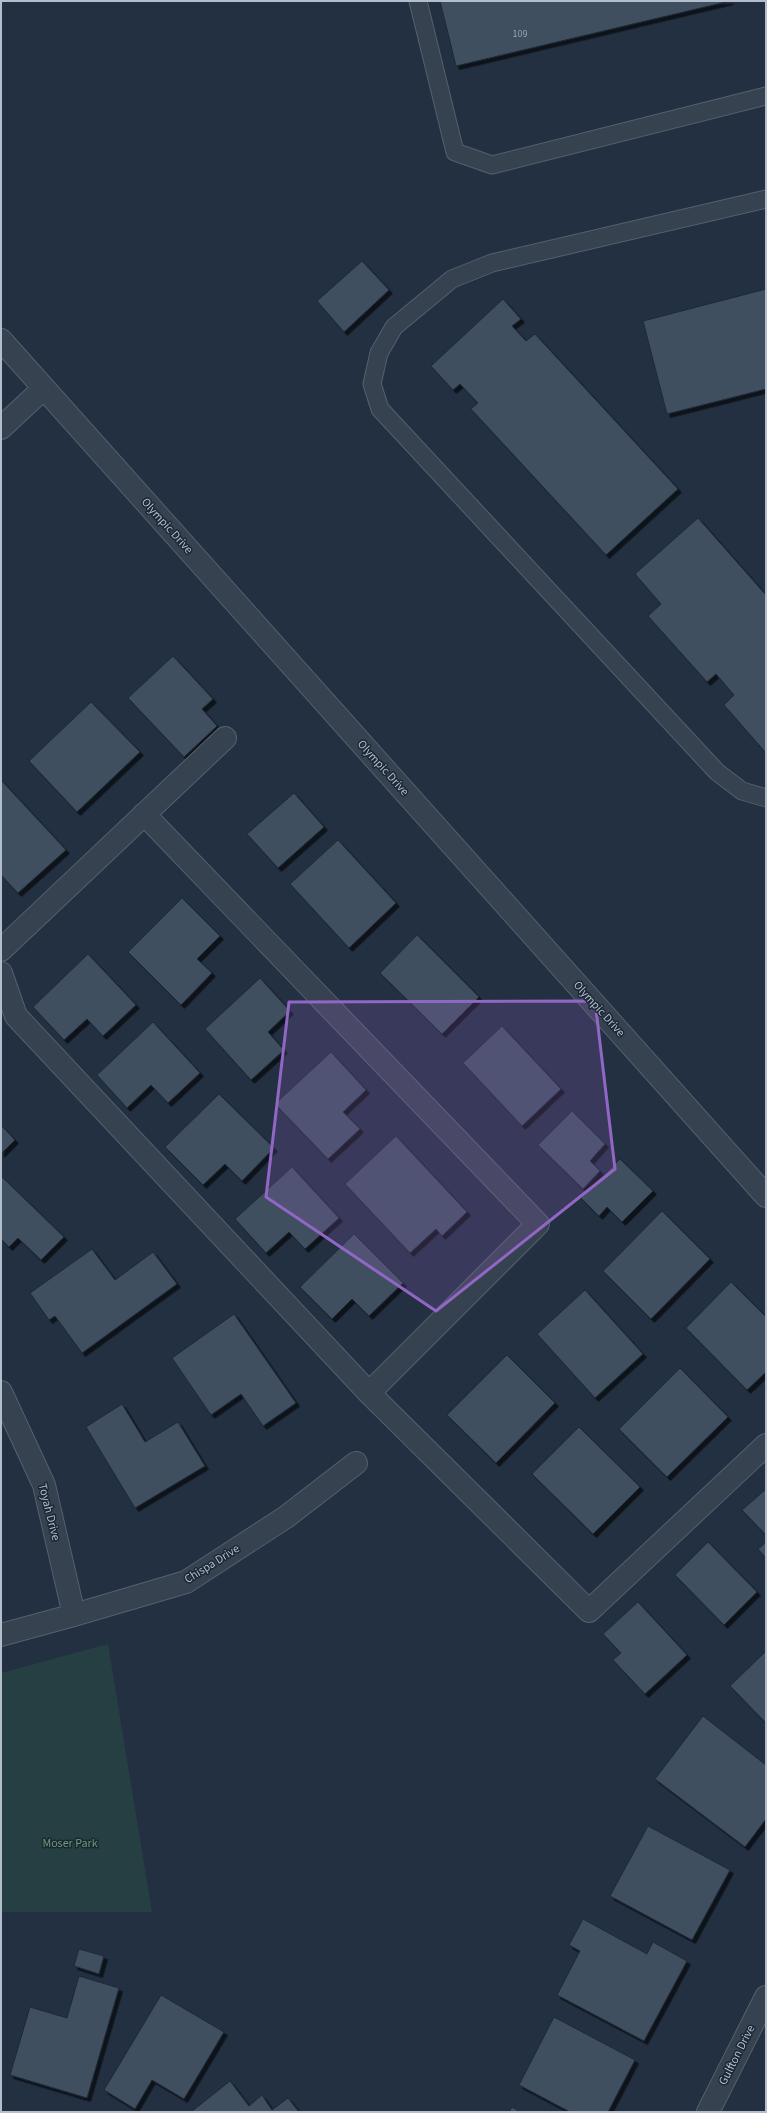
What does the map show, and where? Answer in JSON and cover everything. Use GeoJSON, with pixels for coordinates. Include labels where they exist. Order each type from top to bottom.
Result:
{"type":"FeatureCollection","features":[{"type":"Feature","properties":{"kind":"street","name":"Olympic Drive"},"geometry":{"type":"LineString","coordinates":[[1,340],[766,1196]]}},
{"type":"Feature","properties":{"kind":"street"},"geometry":{"type":"LineString","coordinates":[[1,428],[44,388]]}},
{"type":"Feature","properties":{"kind":"street"},"geometry":{"type":"LineString","coordinates":[[1,950],[225,738]]}},
{"type":"Feature","properties":{"kind":"street"},"geometry":{"type":"LineString","coordinates":[[144,814],[538,1224],[369,1393]]}},
{"type":"Feature","properties":{"kind":"street"},"geometry":{"type":"LineString","coordinates":[[1,973],[16,1016],[369,1393],[589,1611],[766,1445]]}},
{"type":"Feature","properties":{"kind":"street","name":"Toyah Drive"},"geometry":{"type":"LineString","coordinates":[[1,1392],[44,1485],[74,1615]]}},
{"type":"Feature","properties":{"kind":"street","name":"Chispa Drive"},"geometry":{"type":"LineString","coordinates":[[1,1635],[186,1582],[286,1517],[356,1463]]}},
{"type":"Feature","properties":{"kind":"street","name":"Gulfton Drive"},"geometry":{"type":"LineString","coordinates":[[708,2112],[766,1997]]}},
{"type":"Feature","properties":{"kind":"lane"},"geometry":{"type":"LineString","coordinates":[[418,1],[455,152],[492,165],[766,96]]}},
{"type":"Feature","properties":{"kind":"lane"},"geometry":{"type":"LineString","coordinates":[[766,199],[492,263],[452,279],[394,327],[380,353],[372,384],[380,409],[717,772],[742,791],[766,798]]}},
{"type":"Feature","properties":{"kind":"highlighted area"},"geometry":{"type":"Polygon","coordinates":[[[595,1001],[615,1169],[436,1311],[266,1197],[289,1002],[595,1001]]]}},
{"type":"Feature","properties":{"kind":"green space","name":"Moser Park"},"geometry":{"type":"Polygon","coordinates":[[[108,1644],[152,1912],[1,1912],[1,1673],[108,1644]]]}},
{"type":"Feature","properties":{"kind":"building"},"geometry":{"type":"Polygon","coordinates":[[[440,1],[730,1],[456,66],[440,1]]]}},
{"type":"Feature","properties":{"kind":"building"},"geometry":{"type":"Polygon","coordinates":[[[362,261],[389,290],[344,332],[317,301],[362,261]]]}},
{"type":"Feature","properties":{"kind":"building"},"geometry":{"type":"Polygon","coordinates":[[[766,289],[766,389],[667,414],[643,321],[766,289]]]}},
{"type":"Feature","properties":{"kind":"building"},"geometry":{"type":"Polygon","coordinates":[[[503,299],[521,319],[512,326],[526,341],[535,334],[678,489],[606,555],[471,409],[478,403],[460,384],[453,390],[431,366],[503,299]]]}},
{"type":"Feature","properties":{"kind":"building"},"geometry":{"type":"Polygon","coordinates":[[[698,518],[766,595],[766,753],[724,705],[734,695],[716,674],[707,682],[648,616],[661,604],[635,574],[698,518]]]}},
{"type":"Feature","properties":{"kind":"building"},"geometry":{"type":"Polygon","coordinates":[[[173,656],[213,699],[202,709],[217,726],[184,757],[128,698],[173,656]]]}},
{"type":"Feature","properties":{"kind":"building"},"geometry":{"type":"Polygon","coordinates":[[[91,702],[140,752],[77,812],[29,761],[91,702]]]}},
{"type":"Feature","properties":{"kind":"building"},"geometry":{"type":"Polygon","coordinates":[[[1,780],[66,850],[18,893],[1,875],[1,780]]]}},
{"type":"Feature","properties":{"kind":"building"},"geometry":{"type":"Polygon","coordinates":[[[294,793],[324,827],[278,868],[247,834],[294,793]]]}},
{"type":"Feature","properties":{"kind":"building"},"geometry":{"type":"Polygon","coordinates":[[[338,840],[396,903],[349,948],[290,884],[338,840]]]}},
{"type":"Feature","properties":{"kind":"building"},"geometry":{"type":"Polygon","coordinates":[[[182,898],[220,936],[197,959],[212,973],[181,1005],[128,952],[182,898]]]}},
{"type":"Feature","properties":{"kind":"building"},"geometry":{"type":"Polygon","coordinates":[[[417,935],[479,997],[442,1034],[380,973],[417,935]]]}},
{"type":"Feature","properties":{"kind":"building"},"geometry":{"type":"Polygon","coordinates":[[[88,954],[136,1005],[103,1036],[87,1019],[64,1040],[33,1007],[88,954]]]}},
{"type":"Feature","properties":{"kind":"building"},"geometry":{"type":"Polygon","coordinates":[[[260,978],[290,1011],[268,1032],[284,1050],[251,1080],[205,1029],[260,978]]]}},
{"type":"Feature","properties":{"kind":"building"},"geometry":{"type":"Polygon","coordinates":[[[153,1022],[200,1073],[168,1103],[151,1085],[127,1108],[97,1075],[153,1022]]]}},
{"type":"Feature","properties":{"kind":"building"},"geometry":{"type":"Polygon","coordinates":[[[502,1026],[561,1089],[522,1126],[463,1063],[502,1026]]]}},
{"type":"Feature","properties":{"kind":"building"},"geometry":{"type":"Polygon","coordinates":[[[331,1052],[366,1090],[343,1112],[360,1129],[328,1159],[275,1104],[331,1052]]]}},
{"type":"Feature","properties":{"kind":"building"},"geometry":{"type":"Polygon","coordinates":[[[219,1094],[274,1148],[242,1181],[225,1164],[203,1185],[165,1147],[219,1094]]]}},
{"type":"Feature","properties":{"kind":"building"},"geometry":{"type":"Polygon","coordinates":[[[572,1111],[605,1144],[590,1161],[600,1171],[583,1189],[538,1145],[572,1111]]]}},
{"type":"Feature","properties":{"kind":"building"},"geometry":{"type":"Polygon","coordinates":[[[1,1125],[15,1140],[1,1154],[1,1125]]]}},
{"type":"Feature","properties":{"kind":"building"},"geometry":{"type":"Polygon","coordinates":[[[396,1136],[467,1212],[442,1236],[436,1229],[410,1253],[345,1184],[396,1136]]]}},
{"type":"Feature","properties":{"kind":"building"},"geometry":{"type":"Polygon","coordinates":[[[620,1159],[653,1191],[622,1222],[607,1207],[599,1216],[581,1198],[620,1159]]]}},
{"type":"Feature","properties":{"kind":"building"},"geometry":{"type":"Polygon","coordinates":[[[292,1167],[339,1218],[305,1249],[289,1232],[266,1253],[235,1219],[292,1167]]]}},
{"type":"Feature","properties":{"kind":"building"},"geometry":{"type":"Polygon","coordinates":[[[1,1176],[64,1237],[41,1260],[18,1238],[9,1247],[1,1239],[1,1176]]]}},
{"type":"Feature","properties":{"kind":"building"},"geometry":{"type":"Polygon","coordinates":[[[662,1211],[710,1259],[651,1319],[603,1271],[662,1211]]]}},
{"type":"Feature","properties":{"kind":"building"},"geometry":{"type":"Polygon","coordinates":[[[354,1234],[403,1283],[369,1316],[352,1299],[332,1319],[300,1287],[354,1234]]]}},
{"type":"Feature","properties":{"kind":"building"},"geometry":{"type":"Polygon","coordinates":[[[92,1249],[115,1280],[153,1252],[177,1284],[82,1353],[55,1316],[49,1320],[30,1293],[92,1249]]]}},
{"type":"Feature","properties":{"kind":"building"},"geometry":{"type":"Polygon","coordinates":[[[731,1282],[766,1317],[766,1372],[747,1390],[686,1328],[731,1282]]]}},
{"type":"Feature","properties":{"kind":"building"},"geometry":{"type":"Polygon","coordinates":[[[585,1290],[643,1354],[595,1398],[537,1334],[585,1290]]]}},
{"type":"Feature","properties":{"kind":"building"},"geometry":{"type":"Polygon","coordinates":[[[234,1314],[296,1403],[263,1426],[241,1394],[211,1415],[172,1358],[234,1314]]]}},
{"type":"Feature","properties":{"kind":"building"},"geometry":{"type":"Polygon","coordinates":[[[507,1355],[555,1403],[496,1463],[447,1415],[507,1355]]]}},
{"type":"Feature","properties":{"kind":"building"},"geometry":{"type":"Polygon","coordinates":[[[680,1368],[728,1417],[667,1477],[619,1429],[680,1368]]]}},
{"type":"Feature","properties":{"kind":"building"},"geometry":{"type":"Polygon","coordinates":[[[122,1404],[145,1442],[178,1422],[205,1466],[135,1508],[86,1427],[122,1404]]]}},
{"type":"Feature","properties":{"kind":"building"},"geometry":{"type":"Polygon","coordinates":[[[579,1427],[640,1487],[593,1534],[532,1474],[579,1427]]]}},
{"type":"Feature","properties":{"kind":"building"},"geometry":{"type":"Polygon","coordinates":[[[766,1489],[766,1535],[742,1510],[766,1489]]]}},
{"type":"Feature","properties":{"kind":"building"},"geometry":{"type":"Polygon","coordinates":[[[708,1542],[757,1592],[724,1625],[675,1575],[708,1542]]]}},
{"type":"Feature","properties":{"kind":"building"},"geometry":{"type":"Polygon","coordinates":[[[766,1542],[766,1558],[758,1549],[766,1542]]]}},
{"type":"Feature","properties":{"kind":"building"},"geometry":{"type":"Polygon","coordinates":[[[638,1602],[687,1655],[645,1694],[613,1660],[621,1653],[603,1634],[638,1602]]]}},
{"type":"Feature","properties":{"kind":"building"},"geometry":{"type":"Polygon","coordinates":[[[766,1651],[766,1723],[730,1686],[766,1651]]]}},
{"type":"Feature","properties":{"kind":"building"},"geometry":{"type":"Polygon","coordinates":[[[703,1716],[766,1765],[766,1819],[745,1847],[655,1779],[703,1716]]]}},
{"type":"Feature","properties":{"kind":"building"},"geometry":{"type":"Polygon","coordinates":[[[648,1826],[730,1870],[692,1940],[610,1896],[648,1826]]]}},
{"type":"Feature","properties":{"kind":"building"},"geometry":{"type":"Polygon","coordinates":[[[583,1919],[647,1954],[653,1942],[687,1961],[644,2041],[557,1995],[580,1951],[569,1945],[583,1919]]]}},
{"type":"Feature","properties":{"kind":"building"},"geometry":{"type":"Polygon","coordinates":[[[79,1949],[104,1956],[99,1974],[74,1966],[79,1949]]]}},
{"type":"Feature","properties":{"kind":"building"},"geometry":{"type":"Polygon","coordinates":[[[79,1976],[119,1988],[87,2098],[10,2075],[30,2007],[67,2018],[79,1976]]]}},
{"type":"Feature","properties":{"kind":"building"},"geometry":{"type":"Polygon","coordinates":[[[161,1995],[224,2032],[184,2099],[152,2080],[135,2109],[104,2090],[161,1995]]]}},
{"type":"Feature","properties":{"kind":"building"},"geometry":{"type":"Polygon","coordinates":[[[554,2017],[635,2060],[608,2112],[570,2112],[519,2085],[554,2017]]]}},
{"type":"Feature","properties":{"kind":"building"},"geometry":{"type":"Polygon","coordinates":[[[230,2081],[249,2106],[262,2095],[272,2110],[288,2098],[299,2112],[191,2112],[230,2081]]]}},
{"type":"Feature","properties":{"kind":"building"},"geometry":{"type":"Polygon","coordinates":[[[512,2107],[520,2112],[509,2112],[512,2107]]]}}]}
